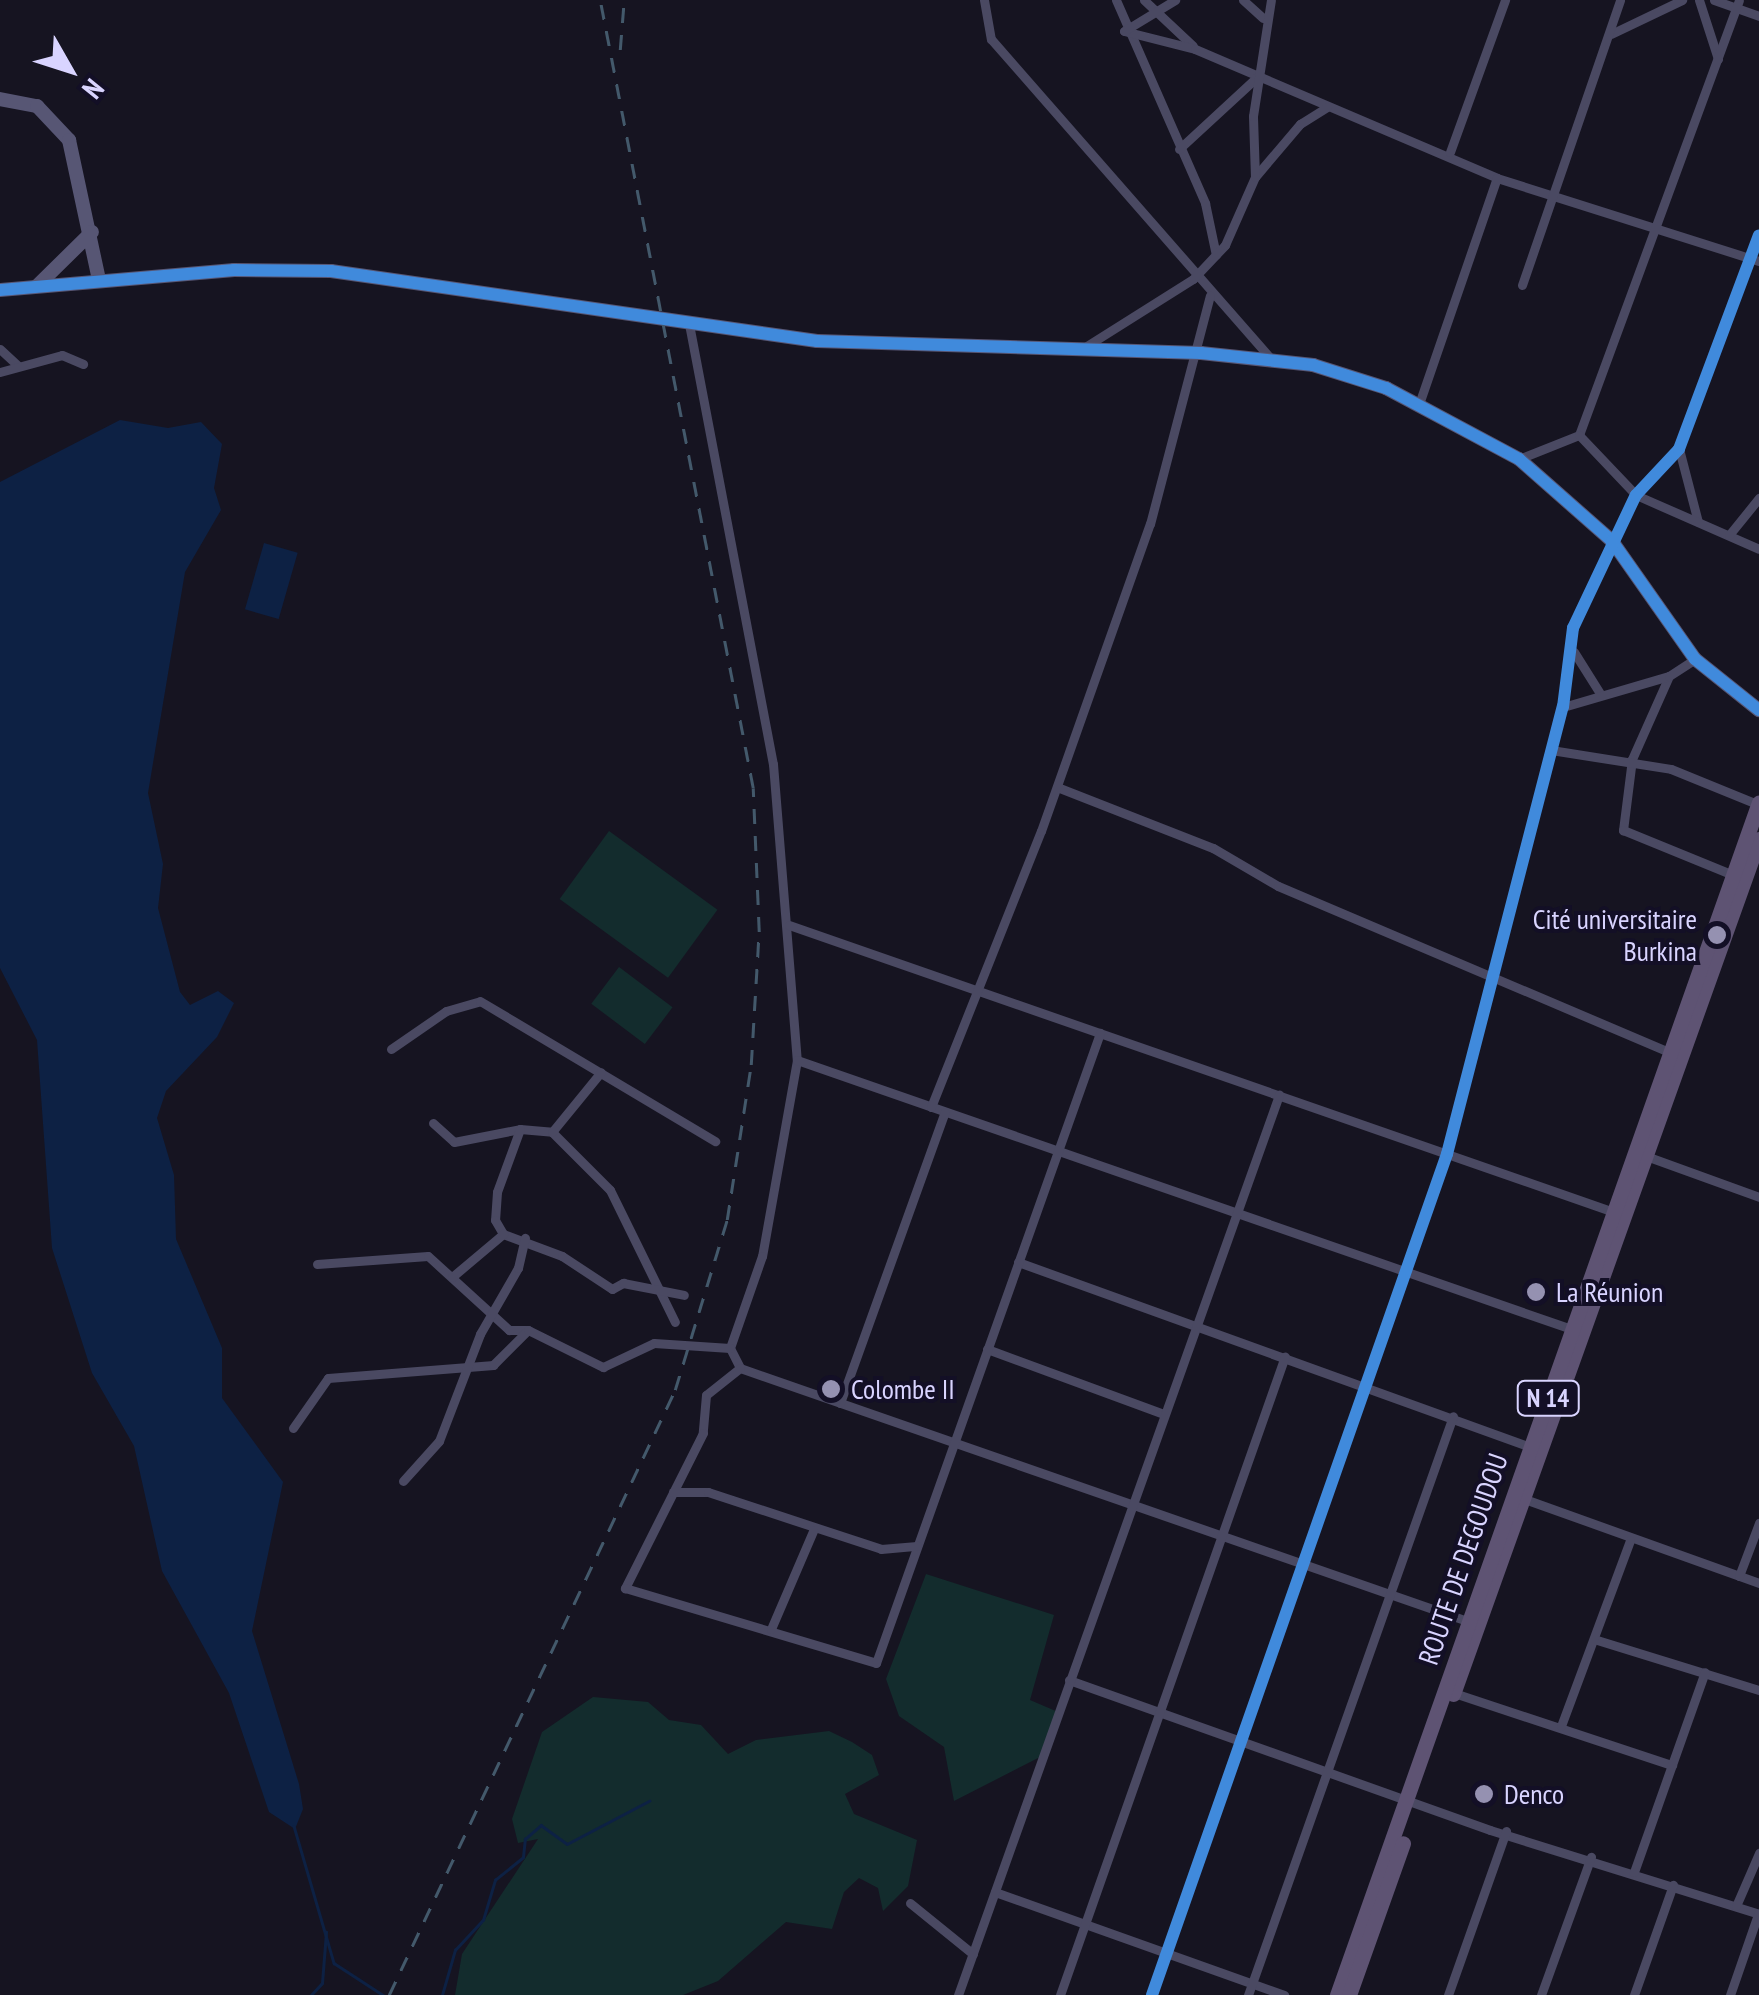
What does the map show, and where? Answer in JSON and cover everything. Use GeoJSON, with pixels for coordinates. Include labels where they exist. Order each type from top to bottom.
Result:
{"type":"FeatureCollection","features":[{"type":"Feature","properties":{"kind":"main road","name":"ROUTE DE DEGOUDOU"},"geometry":{"type":"LineString","coordinates":[[1619,1214],[1646,1156],[1739,877],[1759,804]]}},
{"type":"Feature","properties":{"kind":"main road","name":"ROUTE DE DEGOUDOU"},"geometry":{"type":"LineString","coordinates":[[1349,1995],[1448,1691],[1619,1214],[1669,1052],[1739,877],[1759,839]]}},
{"type":"Feature","properties":{"kind":"main road","name":"ROUTE DE DEGOUDOU"},"geometry":{"type":"LineString","coordinates":[[1338,1995],[1412,1803]]}},
{"type":"Feature","properties":{"kind":"street"},"geometry":{"type":"LineString","coordinates":[[984,0],[991,39],[1155,222],[1193,279],[1268,356]]}},
{"type":"Feature","properties":{"kind":"street"},"geometry":{"type":"LineString","coordinates":[[1116,0],[1124,31],[1146,63],[1179,149],[1206,203],[1216,255]]}},
{"type":"Feature","properties":{"kind":"street"},"geometry":{"type":"LineString","coordinates":[[1144,0],[1195,48]]}},
{"type":"Feature","properties":{"kind":"street"},"geometry":{"type":"LineString","coordinates":[[1124,31],[1175,0]]}},
{"type":"Feature","properties":{"kind":"street"},"geometry":{"type":"LineString","coordinates":[[1243,0],[1263,18]]}},
{"type":"Feature","properties":{"kind":"street"},"geometry":{"type":"LineString","coordinates":[[1254,177],[1257,76],[1263,18],[1270,0]]}},
{"type":"Feature","properties":{"kind":"street"},"geometry":{"type":"LineString","coordinates":[[1450,152],[1505,0]]}},
{"type":"Feature","properties":{"kind":"street"},"geometry":{"type":"LineString","coordinates":[[1522,285],[1550,194],[1620,0]]}},
{"type":"Feature","properties":{"kind":"street"},"geometry":{"type":"LineString","coordinates":[[1606,40],[1632,18],[1682,0]]}},
{"type":"Feature","properties":{"kind":"street"},"geometry":{"type":"LineString","coordinates":[[1697,0],[1718,61]]}},
{"type":"Feature","properties":{"kind":"street"},"geometry":{"type":"LineString","coordinates":[[1714,0],[1738,4],[1759,16]]}},
{"type":"Feature","properties":{"kind":"street"},"geometry":{"type":"LineString","coordinates":[[1519,459],[1579,435],[1662,225],[1738,4]]}},
{"type":"Feature","properties":{"kind":"street"},"geometry":{"type":"LineString","coordinates":[[1124,31],[1195,48],[1326,107],[1450,152],[1498,178],[1662,225],[1755,260]]}},
{"type":"Feature","properties":{"kind":"street"},"geometry":{"type":"LineString","coordinates":[[1179,149],[1257,76]]}},
{"type":"Feature","properties":{"kind":"street"},"geometry":{"type":"LineString","coordinates":[[0,99],[54,116],[80,171],[99,280]]}},
{"type":"Feature","properties":{"kind":"street"},"geometry":{"type":"LineString","coordinates":[[1077,352],[1193,279],[1216,255],[1254,177],[1300,124],[1326,107]]}},
{"type":"Feature","properties":{"kind":"street"},"geometry":{"type":"LineString","coordinates":[[1419,404],[1498,178]]}},
{"type":"Feature","properties":{"kind":"street"},"geometry":{"type":"LineString","coordinates":[[36,286],[92,232]]}},
{"type":"Feature","properties":{"kind":"street"},"geometry":{"type":"LineString","coordinates":[[1152,1995],[1447,1154],[1489,979],[1563,707],[1574,652],[1573,628],[1636,494],[1679,448],[1755,260],[1759,235]]}},
{"type":"Feature","properties":{"kind":"street"},"geometry":{"type":"LineString","coordinates":[[0,290],[99,280],[331,271],[817,341],[1268,356],[1419,404],[1519,459],[1612,542],[1695,659],[1759,710]]}},
{"type":"Feature","properties":{"kind":"street"},"geometry":{"type":"LineString","coordinates":[[931,1107],[972,988],[1057,787],[1201,353],[1210,296]]}},
{"type":"Feature","properties":{"kind":"street"},"geometry":{"type":"LineString","coordinates":[[689,324],[773,764],[790,924],[798,1060],[762,1256],[730,1348],[740,1368],[1472,1623]]}},
{"type":"Feature","properties":{"kind":"street"},"geometry":{"type":"LineString","coordinates":[[0,349],[18,366]]}},
{"type":"Feature","properties":{"kind":"street"},"geometry":{"type":"LineString","coordinates":[[0,372],[62,355],[82,364]]}},
{"type":"Feature","properties":{"kind":"street"},"geometry":{"type":"LineString","coordinates":[[1579,435],[1636,494],[1759,549]]}},
{"type":"Feature","properties":{"kind":"street"},"geometry":{"type":"LineString","coordinates":[[1679,448],[1698,522]]}},
{"type":"Feature","properties":{"kind":"street"},"geometry":{"type":"LineString","coordinates":[[1729,536],[1759,498]]}},
{"type":"Feature","properties":{"kind":"street"},"geometry":{"type":"LineString","coordinates":[[1574,652],[1601,695]]}},
{"type":"Feature","properties":{"kind":"street"},"geometry":{"type":"LineString","coordinates":[[1563,707],[1669,676],[1695,659]]}},
{"type":"Feature","properties":{"kind":"street"},"geometry":{"type":"LineString","coordinates":[[1669,676],[1632,759],[1623,830],[1739,877]]}},
{"type":"Feature","properties":{"kind":"street"},"geometry":{"type":"LineString","coordinates":[[1551,750],[1632,759],[1759,804]]}},
{"type":"Feature","properties":{"kind":"street"},"geometry":{"type":"LineString","coordinates":[[1057,787],[1213,848],[1278,886],[1489,979],[1669,1052]]}},
{"type":"Feature","properties":{"kind":"street"},"geometry":{"type":"LineString","coordinates":[[790,924],[1619,1214]]}},
{"type":"Feature","properties":{"kind":"street"},"geometry":{"type":"LineString","coordinates":[[391,1049],[446,1011],[480,1000],[715,1140]]}},
{"type":"Feature","properties":{"kind":"street"},"geometry":{"type":"LineString","coordinates":[[740,1368],[706,1395],[703,1433],[625,1588],[876,1663],[1100,1033]]}},
{"type":"Feature","properties":{"kind":"street"},"geometry":{"type":"LineString","coordinates":[[798,1060],[1579,1331]]}},
{"type":"Feature","properties":{"kind":"street"},"geometry":{"type":"LineString","coordinates":[[552,1132],[600,1072]]}},
{"type":"Feature","properties":{"kind":"street"},"geometry":{"type":"LineString","coordinates":[[958,1995],[1279,1095]]}},
{"type":"Feature","properties":{"kind":"street"},"geometry":{"type":"LineString","coordinates":[[840,1403],[946,1112]]}},
{"type":"Feature","properties":{"kind":"street"},"geometry":{"type":"LineString","coordinates":[[433,1123],[454,1142],[520,1129],[552,1132],[610,1190],[675,1322]]}},
{"type":"Feature","properties":{"kind":"street"},"geometry":{"type":"LineString","coordinates":[[520,1129],[497,1192],[495,1220],[503,1234],[524,1238],[612,1288],[642,1286],[660,1296],[684,1295]]}},
{"type":"Feature","properties":{"kind":"street"},"geometry":{"type":"LineString","coordinates":[[1646,1156],[1759,1196]]}},
{"type":"Feature","properties":{"kind":"street"},"geometry":{"type":"LineString","coordinates":[[452,1277],[503,1234]]}},
{"type":"Feature","properties":{"kind":"street"},"geometry":{"type":"LineString","coordinates":[[403,1481],[438,1441],[524,1238]]}},
{"type":"Feature","properties":{"kind":"street"},"geometry":{"type":"LineString","coordinates":[[317,1264],[428,1256],[494,1312],[509,1330],[528,1330],[603,1367],[654,1343],[730,1348]]}},
{"type":"Feature","properties":{"kind":"street"},"geometry":{"type":"LineString","coordinates":[[1018,1262],[1535,1449]]}},
{"type":"Feature","properties":{"kind":"street"},"geometry":{"type":"LineString","coordinates":[[293,1428],[328,1378],[494,1366],[528,1330]]}},
{"type":"Feature","properties":{"kind":"street"},"geometry":{"type":"LineString","coordinates":[[987,1349],[1164,1414]]}},
{"type":"Feature","properties":{"kind":"street"},"geometry":{"type":"LineString","coordinates":[[1060,1995],[1285,1356]]}},
{"type":"Feature","properties":{"kind":"street"},"geometry":{"type":"LineString","coordinates":[[1248,1995],[1452,1416]]}},
{"type":"Feature","properties":{"kind":"street"},"geometry":{"type":"LineString","coordinates":[[673,1492],[708,1492],[813,1530],[881,1548],[917,1546]]}},
{"type":"Feature","properties":{"kind":"street"},"geometry":{"type":"LineString","coordinates":[[1517,1497],[1759,1583]]}},
{"type":"Feature","properties":{"kind":"street"},"geometry":{"type":"LineString","coordinates":[[1739,1576],[1759,1523]]}},
{"type":"Feature","properties":{"kind":"street"},"geometry":{"type":"LineString","coordinates":[[771,1630],[813,1530]]}},
{"type":"Feature","properties":{"kind":"street"},"geometry":{"type":"LineString","coordinates":[[1561,1726],[1598,1640],[1630,1540]]}},
{"type":"Feature","properties":{"kind":"street"},"geometry":{"type":"LineString","coordinates":[[1598,1640],[1759,1690]]}},
{"type":"Feature","properties":{"kind":"street"},"geometry":{"type":"LineString","coordinates":[[1634,1872],[1704,1672]]}},
{"type":"Feature","properties":{"kind":"street"},"geometry":{"type":"LineString","coordinates":[[1069,1680],[1412,1803],[1591,1857],[1759,1914],[1730,1995]]}},
{"type":"Feature","properties":{"kind":"street"},"geometry":{"type":"LineString","coordinates":[[1448,1691],[1672,1765]]}},
{"type":"Feature","properties":{"kind":"street"},"geometry":{"type":"LineString","coordinates":[[1448,1995],[1506,1831]]}},
{"type":"Feature","properties":{"kind":"street"},"geometry":{"type":"LineString","coordinates":[[1736,1906],[1759,1853]]}},
{"type":"Feature","properties":{"kind":"street"},"geometry":{"type":"LineString","coordinates":[[1542,1995],[1591,1857]]}},
{"type":"Feature","properties":{"kind":"street"},"geometry":{"type":"LineString","coordinates":[[1634,1995],[1673,1885]]}},
{"type":"Feature","properties":{"kind":"street"},"geometry":{"type":"LineString","coordinates":[[995,1892],[1284,1995]]}},
{"type":"Feature","properties":{"kind":"street"},"geometry":{"type":"LineString","coordinates":[[910,1903],[973,1954]]}},
{"type":"Feature","properties":{"kind":"green space"},"geometry":{"type":"Polygon","coordinates":[[[609,831],[717,910],[668,978],[560,899],[609,831]]]}},
{"type":"Feature","properties":{"kind":"green space"},"geometry":{"type":"Polygon","coordinates":[[[619,967],[673,1007],[645,1044],[591,1004],[619,967]]]}},
{"type":"Feature","properties":{"kind":"green space"},"geometry":{"type":"Polygon","coordinates":[[[926,1574],[1054,1615],[1030,1700],[1058,1712],[1042,1756],[954,1801],[944,1747],[899,1716],[886,1679],[926,1574]]]}},
{"type":"Feature","properties":{"kind":"green space"},"geometry":{"type":"Polygon","coordinates":[[[593,1697],[648,1702],[669,1720],[701,1725],[728,1754],[756,1740],[829,1731],[852,1742],[872,1755],[879,1775],[845,1794],[854,1814],[917,1840],[908,1886],[883,1911],[878,1888],[859,1878],[844,1892],[832,1929],[786,1922],[718,1981],[683,1995],[455,1995],[462,1954],[538,1839],[518,1843],[512,1819],[542,1732],[593,1697]]]}},
{"type":"Feature","properties":{"kind":"water"},"geometry":{"type":"Polygon","coordinates":[[[120,420],[168,428],[201,422],[222,444],[214,488],[221,510],[185,572],[148,793],[163,864],[158,908],[180,992],[190,1005],[218,991],[234,1003],[217,1037],[166,1091],[157,1118],[174,1175],[176,1239],[222,1348],[222,1398],[283,1482],[252,1631],[299,1784],[303,1809],[295,1829],[269,1812],[229,1693],[162,1571],[134,1446],[92,1373],[52,1248],[37,1040],[0,968],[0,482],[120,420]]]}},
{"type":"Feature","properties":{"kind":"water"},"geometry":{"type":"Polygon","coordinates":[[[264,543],[298,553],[279,619],[245,609],[264,543]]]}},
{"type":"Feature","properties":{"kind":"waterway"},"geometry":{"type":"LineString","coordinates":[[442,1995],[455,1950],[483,1920],[495,1880],[523,1857],[525,1839],[541,1825],[567,1844],[649,1801]]}},
{"type":"Feature","properties":{"kind":"waterway"},"geometry":{"type":"LineString","coordinates":[[294,1826],[334,1963],[383,1995]]}},
{"type":"Feature","properties":{"kind":"waterway"},"geometry":{"type":"LineString","coordinates":[[311,1995],[322,1983],[326,1932]]}},
{"type":"Feature","properties":{"kind":"railway"},"geometry":{"type":"LineString","coordinates":[[389,1995],[675,1390],[727,1220],[751,1065],[759,932],[753,788],[600,0]]}},
{"type":"Feature","properties":{"kind":"railway"},"geometry":{"type":"LineString","coordinates":[[620,50],[624,0]]}},
{"type":"Feature","properties":{"kind":"cycle path"},"geometry":{"type":"LineString","coordinates":[[1152,1995],[1447,1154],[1563,707],[1573,628],[1636,495],[1679,449],[1759,235]]}},
{"type":"Feature","properties":{"kind":"cycle path"},"geometry":{"type":"LineString","coordinates":[[0,290],[234,270],[331,271],[817,341],[1201,353],[1313,365],[1386,388],[1519,459],[1612,541],[1695,659],[1759,710]]}},
{"type":"Feature","properties":{"kind":"place","name":"Cité universitaire Burkina"},"geometry":{"type":"Point","coordinates":[1717,935]}},
{"type":"Feature","properties":{"kind":"place","name":"La Réunion"},"geometry":{"type":"Point","coordinates":[1536,1292]}},
{"type":"Feature","properties":{"kind":"place","name":"Colombe II"},"geometry":{"type":"Point","coordinates":[831,1389]}},
{"type":"Feature","properties":{"kind":"place","name":"Denco"},"geometry":{"type":"Point","coordinates":[1484,1794]}}]}
